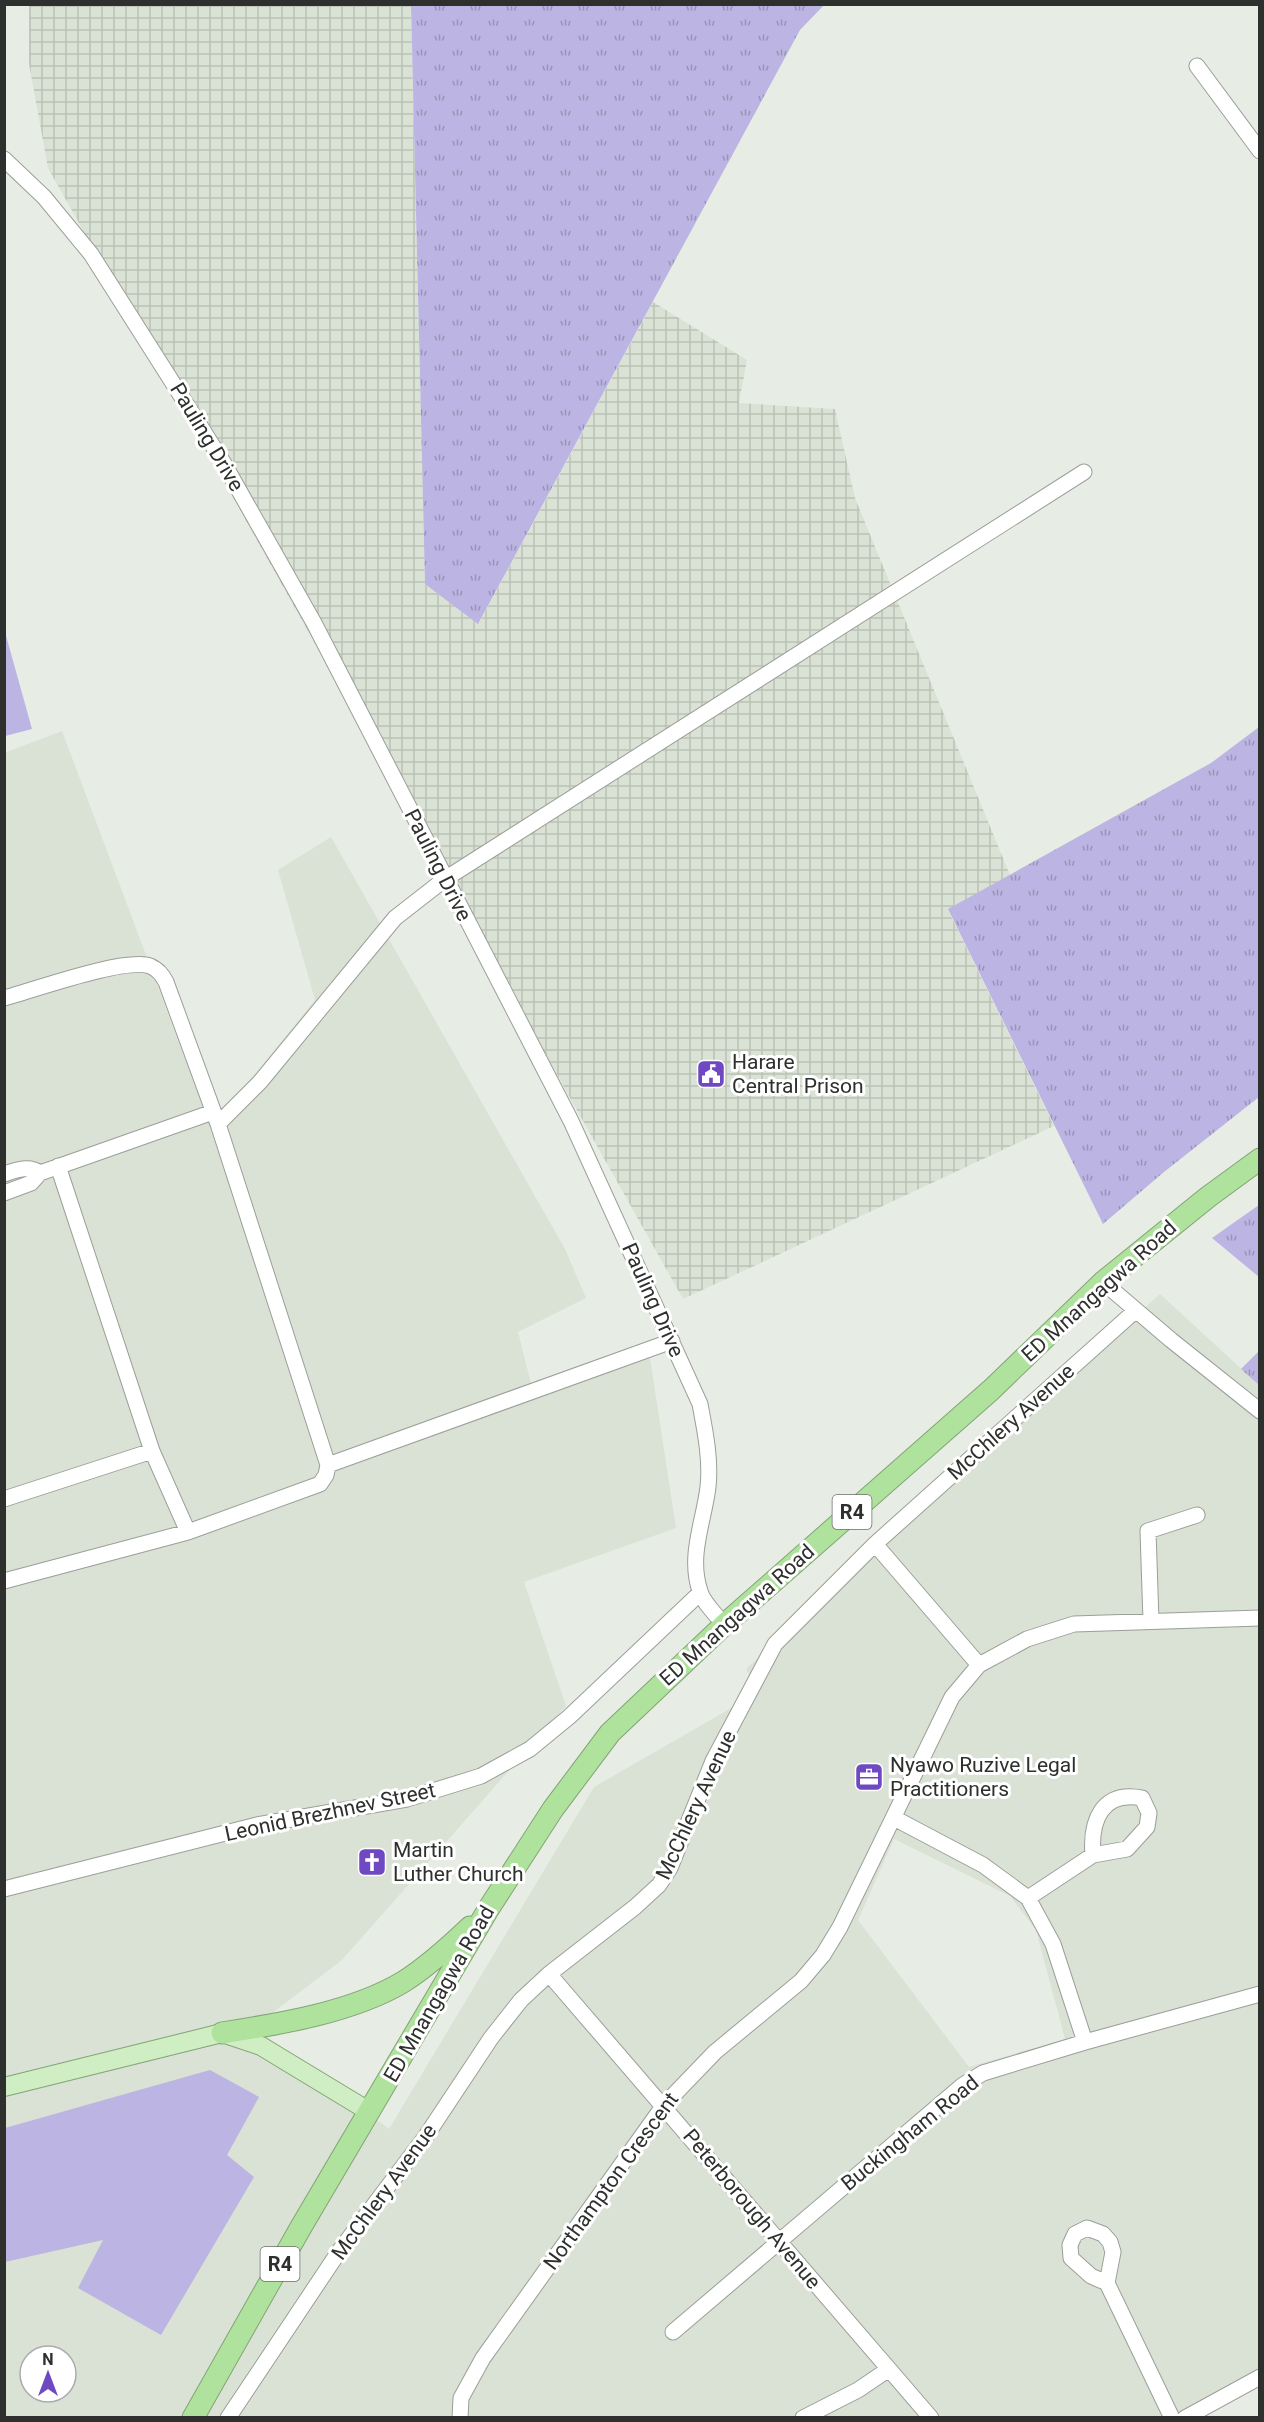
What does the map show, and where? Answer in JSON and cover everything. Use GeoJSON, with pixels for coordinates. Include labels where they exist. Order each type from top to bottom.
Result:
{"type":"FeatureCollection","features":[{"type":"Feature","properties":{"kind":"highway","name":"ED Mnangagwa Road"},"geometry":{"type":"LineString","coordinates":[[370,2112],[489,1908],[560,1800],[610,1733],[724,1625],[992,1390],[1103,1282],[1260,1158]]}},
{"type":"Feature","properties":{"kind":"highway"},"geometry":{"type":"LineString","coordinates":[[222,2033],[287,2023],[370,1998],[402,1983],[435,1959],[489,1908]]}},
{"type":"Feature","properties":{"kind":"highway","name":"R4"},"geometry":{"type":"LineString","coordinates":[[193,2418],[301,2227],[370,2112]]}},
{"type":"Feature","properties":{"kind":"main road"},"geometry":{"type":"LineString","coordinates":[[4,2087],[222,2033],[261,2046],[370,2112]]}},
{"type":"Feature","properties":{"kind":"street"},"geometry":{"type":"LineString","coordinates":[[1197,66],[1260,152]]}},
{"type":"Feature","properties":{"kind":"street","name":"Pauling Drive"},"geometry":{"type":"LineString","coordinates":[[4,159],[44,197],[91,254],[217,452],[314,623],[571,1121],[700,1404],[708,1444],[708,1487],[699,1527],[696,1567],[700,1593],[724,1625]]}},
{"type":"Feature","properties":{"kind":"street"},"geometry":{"type":"LineString","coordinates":[[4,1192],[31,1184],[40,1173],[58,1166],[215,1118],[260,1082],[394,918],[445,879],[1084,472]]}},
{"type":"Feature","properties":{"kind":"street"},"geometry":{"type":"LineString","coordinates":[[4,998],[120,966],[148,965],[159,971],[166,982],[215,1118],[328,1465],[326,1476],[320,1484],[188,1532],[4,1581]]}},
{"type":"Feature","properties":{"kind":"street"},"geometry":{"type":"LineString","coordinates":[[58,1166],[152,1451],[188,1532]]}},
{"type":"Feature","properties":{"kind":"street"},"geometry":{"type":"LineString","coordinates":[[4,1174],[20,1169],[34,1169],[40,1173]]}},
{"type":"Feature","properties":{"kind":"street"},"geometry":{"type":"LineString","coordinates":[[1103,1282],[1135,1311],[1260,1411]]}},
{"type":"Feature","properties":{"kind":"street","name":"McChlery Avenue"},"geometry":{"type":"LineString","coordinates":[[228,2418],[340,2250],[426,2136],[491,2038],[521,2000],[549,1974],[635,1907],[659,1885],[670,1868],[713,1761],[776,1644],[875,1544],[1135,1311]]}},
{"type":"Feature","properties":{"kind":"street"},"geometry":{"type":"LineString","coordinates":[[328,1465],[672,1341]]}},
{"type":"Feature","properties":{"kind":"street"},"geometry":{"type":"LineString","coordinates":[[4,1499],[152,1451]]}},
{"type":"Feature","properties":{"kind":"street"},"geometry":{"type":"LineString","coordinates":[[1151,1621],[1148,1531],[1197,1515]]}},
{"type":"Feature","properties":{"kind":"street"},"geometry":{"type":"LineString","coordinates":[[875,1544],[980,1665]]}},
{"type":"Feature","properties":{"kind":"street","name":"Leonid Brezhnev Street"},"geometry":{"type":"LineString","coordinates":[[4,1889],[257,1825],[406,1799],[481,1776],[530,1749],[569,1717],[700,1593]]}},
{"type":"Feature","properties":{"kind":"street","name":"Northampton Crescent"},"geometry":{"type":"LineString","coordinates":[[460,2418],[461,2398],[483,2358],[664,2105],[715,2052],[801,1981],[823,1955],[840,1927],[952,1697],[980,1665],[1027,1639],[1074,1624],[1260,1618]]}},
{"type":"Feature","properties":{"kind":"street"},"geometry":{"type":"LineString","coordinates":[[894,1818],[983,1865],[1028,1898],[1053,1944],[1085,2042]]}},
{"type":"Feature","properties":{"kind":"street"},"geometry":{"type":"LineString","coordinates":[[1028,1898],[1093,1855]]}},
{"type":"Feature","properties":{"kind":"street","name":"Peterborough Avenue"},"geometry":{"type":"LineString","coordinates":[[549,1974],[931,2418]]}},
{"type":"Feature","properties":{"kind":"street","name":"Buckingham Road"},"geometry":{"type":"LineString","coordinates":[[673,2332],[963,2085],[983,2073],[1085,2042],[1260,1994]]}},
{"type":"Feature","properties":{"kind":"street"},"geometry":{"type":"LineString","coordinates":[[1107,2283],[1172,2418]]}},
{"type":"Feature","properties":{"kind":"street"},"geometry":{"type":"LineString","coordinates":[[803,2418],[858,2390],[889,2369]]}},
{"type":"Feature","properties":{"kind":"street"},"geometry":{"type":"LineString","coordinates":[[1185,2418],[1260,2377]]}},
{"type":"Feature","properties":{"kind":"shaded area"},"geometry":{"type":"Polygon","coordinates":[[[23,5],[411,5],[425,584],[479,623],[653,302],[747,360],[739,403],[835,409],[855,498],[1010,875],[948,910],[1054,1126],[683,1299],[48,168],[29,64],[29,6],[23,5]]]}},
{"type":"Feature","properties":{"kind":"shaded area"},"geometry":{"type":"Polygon","coordinates":[[[62,731],[211,1128],[315,1000],[278,870],[331,837],[565,1249],[586,1298],[518,1332],[533,1391],[650,1358],[676,1528],[524,1582],[566,1706],[342,1960],[254,2027],[389,2129],[594,1787],[759,1692],[746,1669],[1160,1294],[1259,1385],[1260,2384],[1194,2418],[5,2418],[4,753],[62,731]],[[894,1839],[858,1920],[969,2067],[1065,2039],[1036,1930],[1010,1896],[894,1839]]]}},
{"type":"Feature","properties":{"kind":"green space"},"geometry":{"type":"Polygon","coordinates":[[[411,5],[824,5],[800,30],[478,624],[425,584],[411,5]]]}},
{"type":"Feature","properties":{"kind":"green space"},"geometry":{"type":"Polygon","coordinates":[[[5,632],[32,729],[4,736],[5,632]]]}},
{"type":"Feature","properties":{"kind":"green space"},"geometry":{"type":"Polygon","coordinates":[[[1259,727],[1259,1097],[1164,1172],[1103,1224],[948,909],[1211,763],[1259,727]]]}},
{"type":"Feature","properties":{"kind":"green space"},"geometry":{"type":"Polygon","coordinates":[[[1259,1205],[1259,1277],[1212,1238],[1259,1205]]]}},
{"type":"Feature","properties":{"kind":"green space"},"geometry":{"type":"Polygon","coordinates":[[[1259,1351],[1259,1385],[1241,1369],[1259,1351]]]}},
{"type":"Feature","properties":{"kind":"green space"},"geometry":{"type":"Polygon","coordinates":[[[210,2070],[259,2097],[227,2155],[254,2177],[161,2335],[78,2288],[103,2240],[5,2262],[5,2128],[210,2070]]]}},
{"type":"Feature","properties":{"kind":"place","name":"Harare Central Prison"},"geometry":{"type":"Point","coordinates":[711,1074]}},
{"type":"Feature","properties":{"kind":"place","name":"Nyawo Ruzive Legal Practitioners"},"geometry":{"type":"Point","coordinates":[869,1777]}},
{"type":"Feature","properties":{"kind":"place","name":"Martin Luther Church"},"geometry":{"type":"Point","coordinates":[372,1862]}}]}
